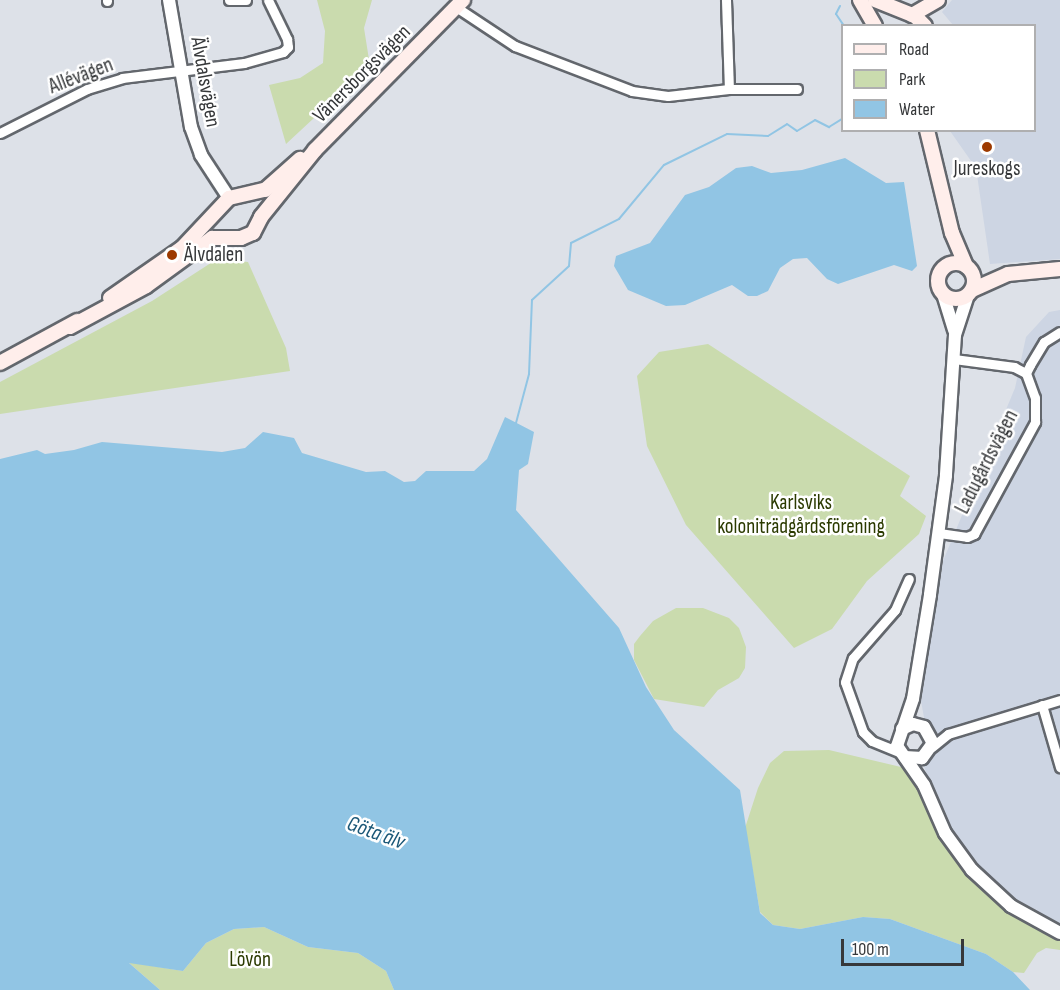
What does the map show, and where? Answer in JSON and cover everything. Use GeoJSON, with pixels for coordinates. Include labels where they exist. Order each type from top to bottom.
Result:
{"type":"FeatureCollection","features":[{"type":"Feature","properties":{"kind":"main road"},"geometry":{"type":"LineString","coordinates":[[860,0],[873,24]]}},
{"type":"Feature","properties":{"kind":"main road"},"geometry":{"type":"LineString","coordinates":[[875,0],[922,24]]}},
{"type":"Feature","properties":{"kind":"main road"},"geometry":{"type":"LineString","coordinates":[[882,24],[890,16],[906,14],[939,0]]}},
{"type":"Feature","properties":{"kind":"main road"},"geometry":{"type":"LineString","coordinates":[[931,24],[939,0]]}},
{"type":"Feature","properties":{"kind":"main road","name":"Vänersborgsvägen"},"geometry":{"type":"LineString","coordinates":[[0,363],[146,286],[212,238],[253,233],[261,217],[315,150],[459,4]]}},
{"type":"Feature","properties":{"kind":"main road","name":"Ladugårdsvägen"},"geometry":{"type":"LineString","coordinates":[[927,132],[952,233],[974,280],[970,292]]}},
{"type":"Feature","properties":{"kind":"main road","name":"Vänersborgsvägen"},"geometry":{"type":"LineString","coordinates":[[70,327],[182,248],[229,198],[265,190],[284,171],[315,150]]}},
{"type":"Feature","properties":{"kind":"main road"},"geometry":{"type":"LineString","coordinates":[[246,196],[258,205],[261,217]]}},
{"type":"Feature","properties":{"kind":"main road"},"geometry":{"type":"LineString","coordinates":[[219,211],[221,227],[233,237]]}},
{"type":"Feature","properties":{"kind":"main road","name":"Ladugårdsvägen"},"geometry":{"type":"LineString","coordinates":[[943,294],[939,282],[945,267],[952,233]]}},
{"type":"Feature","properties":{"kind":"main road"},"geometry":{"type":"LineString","coordinates":[[945,267],[954,264],[1008,274],[1060,268]]}},
{"type":"Feature","properties":{"kind":"main road"},"geometry":{"type":"LineString","coordinates":[[943,294],[956,299],[1008,274]]}},
{"type":"Feature","properties":{"kind":"street","name":"Älvdalsvägen"},"geometry":{"type":"LineString","coordinates":[[169,0],[196,144],[229,198]]}},
{"type":"Feature","properties":{"kind":"street"},"geometry":{"type":"LineString","coordinates":[[229,0],[246,0]]}},
{"type":"Feature","properties":{"kind":"street","name":"Allévägen"},"geometry":{"type":"LineString","coordinates":[[0,133],[87,89],[123,78],[244,63],[283,52],[288,47],[287,39],[268,0]]}},
{"type":"Feature","properties":{"kind":"street"},"geometry":{"type":"LineString","coordinates":[[726,0],[729,89]]}},
{"type":"Feature","properties":{"kind":"street"},"geometry":{"type":"LineString","coordinates":[[459,4],[515,46],[632,91],[668,96],[729,89],[797,89]]}},
{"type":"Feature","properties":{"kind":"street","name":"Ladugårdsvägen"},"geometry":{"type":"LineString","coordinates":[[900,732],[913,699],[939,533],[955,335],[970,292]]}},
{"type":"Feature","properties":{"kind":"street","name":"Ladugårdsvägen"},"geometry":{"type":"LineString","coordinates":[[943,294],[955,335]]}},
{"type":"Feature","properties":{"kind":"street"},"geometry":{"type":"LineString","coordinates":[[954,359],[1014,367],[1026,373],[1044,342],[1060,332]]}},
{"type":"Feature","properties":{"kind":"street","name":"Ladugårdsvägen"},"geometry":{"type":"LineString","coordinates":[[939,533],[958,536],[974,534],[1035,422],[1035,398],[1026,373]]}},
{"type":"Feature","properties":{"kind":"street"},"geometry":{"type":"LineString","coordinates":[[909,579],[894,610],[853,657],[845,682],[863,732],[872,741],[887,744],[902,755],[915,760],[948,734],[1060,700]]}},
{"type":"Feature","properties":{"kind":"street"},"geometry":{"type":"LineString","coordinates":[[913,699],[927,729],[928,752],[924,785]]}},
{"type":"Feature","properties":{"kind":"street"},"geometry":{"type":"LineString","coordinates":[[1042,705],[1060,767]]}},
{"type":"Feature","properties":{"kind":"street"},"geometry":{"type":"LineString","coordinates":[[887,744],[913,724],[948,734]]}},
{"type":"Feature","properties":{"kind":"street"},"geometry":{"type":"LineString","coordinates":[[900,732],[902,755],[924,785],[954,847],[984,884],[1025,916],[1060,933]]}},
{"type":"Feature","properties":{"kind":"shaded area"},"geometry":{"type":"Polygon","coordinates":[[[952,0],[1060,0],[1060,259],[990,264],[976,168],[951,132],[1036,132],[1036,24],[952,24],[942,12],[952,0]]]}},
{"type":"Feature","properties":{"kind":"shaded area"},"geometry":{"type":"Polygon","coordinates":[[[1060,310],[1060,928],[1024,910],[984,874],[956,837],[935,797],[922,761],[925,723],[921,701],[943,561],[1015,388],[1026,337],[1049,312],[1060,310]]]}},
{"type":"Feature","properties":{"kind":"green space"},"geometry":{"type":"Polygon","coordinates":[[[317,0],[372,0],[364,28],[370,66],[286,144],[269,85],[300,78],[323,63],[325,31],[317,0]]]}},
{"type":"Feature","properties":{"kind":"green space"},"geometry":{"type":"Polygon","coordinates":[[[217,259],[248,262],[286,348],[290,371],[0,414],[0,382],[152,301],[217,259]]]}},
{"type":"Feature","properties":{"kind":"green space","name":"Karlsviks koloniträdgårdsförening"},"geometry":{"type":"Polygon","coordinates":[[[708,344],[910,476],[900,496],[926,516],[919,534],[867,581],[832,629],[794,648],[686,525],[647,446],[637,376],[659,352],[708,344]]]}},
{"type":"Feature","properties":{"kind":"green space"},"geometry":{"type":"Polygon","coordinates":[[[676,608],[703,608],[729,618],[739,628],[746,647],[745,668],[739,678],[718,690],[704,707],[654,699],[634,660],[634,644],[640,636],[653,621],[676,608]]]}},
{"type":"Feature","properties":{"kind":"green space"},"geometry":{"type":"Polygon","coordinates":[[[829,750],[901,767],[914,783],[954,860],[1000,903],[1060,938],[1060,950],[1046,948],[1037,953],[1024,973],[1013,972],[986,954],[890,919],[863,917],[800,929],[773,925],[760,912],[745,828],[758,788],[770,763],[784,751],[829,750]]]}},
{"type":"Feature","properties":{"kind":"green space","name":"Lövön"},"geometry":{"type":"Polygon","coordinates":[[[264,927],[308,947],[358,953],[386,971],[394,990],[160,990],[128,962],[183,971],[206,943],[234,929],[264,927]]]}},
{"type":"Feature","properties":{"kind":"water"},"geometry":{"type":"Polygon","coordinates":[[[845,158],[886,183],[904,182],[917,266],[912,271],[894,265],[838,284],[827,279],[807,258],[793,259],[780,268],[768,291],[757,296],[748,296],[732,285],[685,305],[666,306],[628,290],[614,266],[616,256],[650,243],[685,195],[709,187],[736,168],[752,166],[771,173],[802,170],[845,158]]]}},
{"type":"Feature","properties":{"kind":"water","name":"Göta älv"},"geometry":{"type":"Polygon","coordinates":[[[505,417],[534,432],[528,464],[519,470],[516,510],[619,628],[646,687],[674,730],[740,790],[760,913],[773,925],[800,929],[863,917],[890,919],[986,954],[1013,972],[1030,990],[394,990],[386,971],[358,953],[308,947],[264,927],[234,929],[206,943],[183,971],[129,963],[160,990],[0,990],[0,459],[37,450],[45,454],[74,450],[102,442],[222,452],[245,448],[263,432],[294,438],[302,453],[366,472],[385,471],[404,482],[415,481],[426,471],[474,471],[487,459],[505,417]]]}},
{"type":"Feature","properties":{"kind":"waterway"},"geometry":{"type":"LineString","coordinates":[[840,6],[836,14],[843,24]]}},
{"type":"Feature","properties":{"kind":"waterway"},"geometry":{"type":"LineString","coordinates":[[516,423],[529,374],[532,300],[569,266],[571,243],[619,219],[664,165],[727,134],[768,136],[787,124],[797,131],[815,120],[829,127],[841,120]]}},
{"type":"Feature","properties":{"kind":"place","name":"Jureskogs"},"geometry":{"type":"Point","coordinates":[987,147]}},
{"type":"Feature","properties":{"kind":"place","name":"Älvdalen"},"geometry":{"type":"Point","coordinates":[172,255]}}]}
